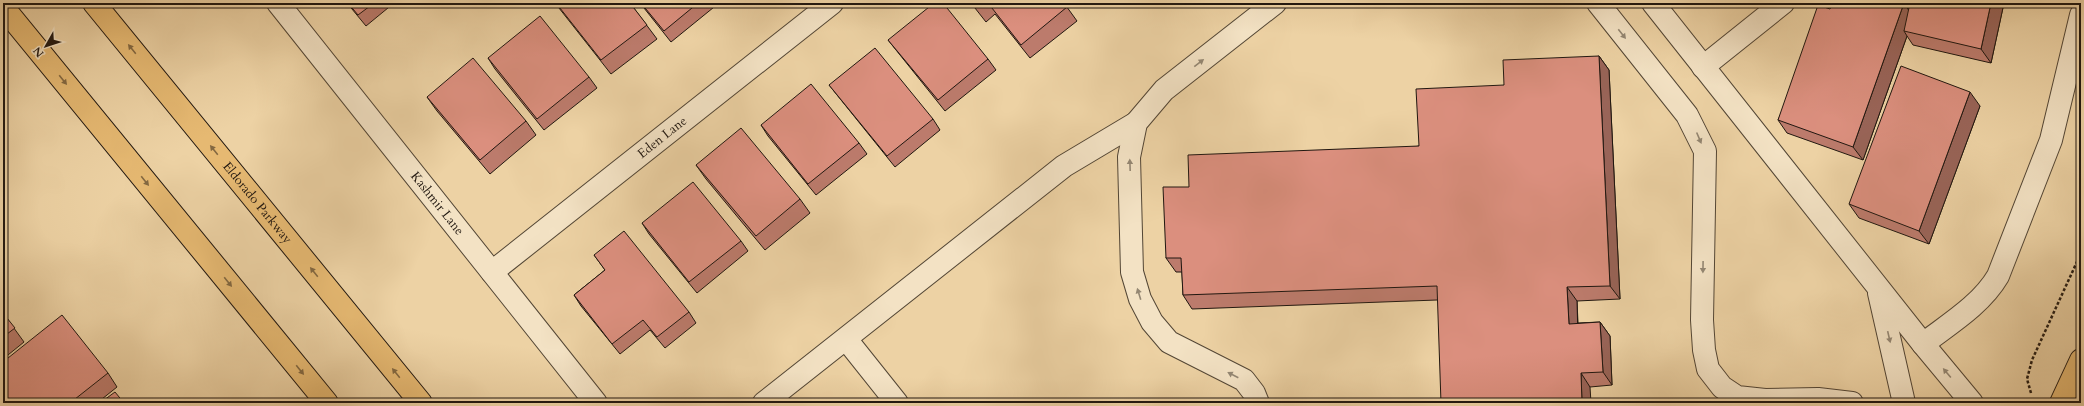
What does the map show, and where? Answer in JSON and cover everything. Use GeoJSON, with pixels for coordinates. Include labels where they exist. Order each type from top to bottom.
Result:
{"type":"FeatureCollection","features":[{"type":"Feature","properties":{"kind":"main road","name":"Eldorado Parkway"},"geometry":{"type":"LineString","coordinates":[[94,3],[421,403]]}},
{"type":"Feature","properties":{"kind":"main road"},"geometry":{"type":"LineString","coordinates":[[3,7],[326,403]]}},
{"type":"Feature","properties":{"kind":"main road"},"geometry":{"type":"LineString","coordinates":[[2061,403],[2081,360]]}},
{"type":"Feature","properties":{"kind":"street","name":"Kashmir Lane"},"geometry":{"type":"LineString","coordinates":[[278,3],[596,403]]}},
{"type":"Feature","properties":{"kind":"street","name":"Eden Lane"},"geometry":{"type":"LineString","coordinates":[[492,272],[832,3]]}},
{"type":"Feature","properties":{"kind":"street"},"geometry":{"type":"LineString","coordinates":[[764,403],[1064,166],[1136,123],[1164,90],[1275,3]]}},
{"type":"Feature","properties":{"kind":"street"},"geometry":{"type":"LineString","coordinates":[[1598,3],[1687,116],[1705,151],[1702,320],[1704,350],[1708,369],[1722,387],[1737,397],[1765,400],[1818,399],[1852,403]]}},
{"type":"Feature","properties":{"kind":"street"},"geometry":{"type":"LineString","coordinates":[[1653,3],[1923,344],[1972,403]]}},
{"type":"Feature","properties":{"kind":"street"},"geometry":{"type":"LineString","coordinates":[[1703,67],[1783,3]]}},
{"type":"Feature","properties":{"kind":"street"},"geometry":{"type":"LineString","coordinates":[[1923,344],[1979,300],[1990,289],[1998,276],[2050,140],[2081,15]]}},
{"type":"Feature","properties":{"kind":"street"},"geometry":{"type":"LineString","coordinates":[[1136,123],[1129,157],[1132,272],[1140,299],[1152,322],[1169,342],[1244,380],[1254,393],[1258,403]]}},
{"type":"Feature","properties":{"kind":"street"},"geometry":{"type":"LineString","coordinates":[[1878,286],[1904,403]]}},
{"type":"Feature","properties":{"kind":"street"},"geometry":{"type":"LineString","coordinates":[[846,339],[897,403]]}},
{"type":"Feature","properties":{"kind":"path"},"geometry":{"type":"LineString","coordinates":[[2031,393],[2027,379],[2032,360],[2081,253]]}},
{"type":"Feature","properties":{"kind":"building"},"geometry":{"type":"Polygon","coordinates":[[[348,3],[374,3],[358,15],[348,3]]]}},
{"type":"Feature","properties":{"kind":"building"},"geometry":{"type":"Polygon","coordinates":[[[556,3],[630,3],[647,25],[601,60],[556,3]]]}},
{"type":"Feature","properties":{"kind":"building"},"geometry":{"type":"Polygon","coordinates":[[[641,3],[698,3],[664,31],[641,3]]]}},
{"type":"Feature","properties":{"kind":"building"},"geometry":{"type":"Polygon","coordinates":[[[934,3],[943,3],[988,59],[938,100],[888,40],[934,3]]]}},
{"type":"Feature","properties":{"kind":"building"},"geometry":{"type":"Polygon","coordinates":[[[972,3],[983,3],[976,8],[972,3]]]}},
{"type":"Feature","properties":{"kind":"building"},"geometry":{"type":"Polygon","coordinates":[[[988,3],[1064,3],[1067,7],[1021,45],[988,3]]]}},
{"type":"Feature","properties":{"kind":"building"},"geometry":{"type":"Polygon","coordinates":[[[1832,3],[1904,3],[1853,147],[1778,120],[1818,5],[1830,9],[1832,3]]]}},
{"type":"Feature","properties":{"kind":"building"},"geometry":{"type":"Polygon","coordinates":[[[1910,3],[1991,3],[1981,49],[1904,31],[1910,3]]]}},
{"type":"Feature","properties":{"kind":"building"},"geometry":{"type":"Polygon","coordinates":[[[540,16],[589,77],[537,119],[488,58],[540,16]]]}},
{"type":"Feature","properties":{"kind":"building"},"geometry":{"type":"Polygon","coordinates":[[[875,48],[933,119],[887,156],[829,85],[875,48]]]}},
{"type":"Feature","properties":{"kind":"building"},"geometry":{"type":"Polygon","coordinates":[[[1599,56],[1610,286],[1567,287],[1569,324],[1600,322],[1603,372],[1581,373],[1582,403],[1441,403],[1437,286],[1183,295],[1181,258],[1166,258],[1163,187],[1189,187],[1188,155],[1419,146],[1416,89],[1504,85],[1503,60],[1599,56]]]}},
{"type":"Feature","properties":{"kind":"building"},"geometry":{"type":"Polygon","coordinates":[[[473,58],[526,121],[480,160],[427,97],[473,58]]]}},
{"type":"Feature","properties":{"kind":"building"},"geometry":{"type":"Polygon","coordinates":[[[1901,66],[1970,92],[1919,231],[1849,204],[1901,66]]]}},
{"type":"Feature","properties":{"kind":"building"},"geometry":{"type":"Polygon","coordinates":[[[811,84],[859,143],[808,184],[761,125],[811,84]]]}},
{"type":"Feature","properties":{"kind":"building"},"geometry":{"type":"Polygon","coordinates":[[[741,128],[800,199],[756,236],[696,165],[741,128]]]}},
{"type":"Feature","properties":{"kind":"building"},"geometry":{"type":"Polygon","coordinates":[[[693,182],[741,241],[689,282],[642,223],[693,182]]]}},
{"type":"Feature","properties":{"kind":"building"},"geometry":{"type":"Polygon","coordinates":[[[624,231],[689,312],[657,337],[643,320],[612,344],[574,295],[605,270],[594,255],[624,231]]]}},
{"type":"Feature","properties":{"kind":"building"},"geometry":{"type":"Polygon","coordinates":[[[3,313],[15,328],[3,337],[3,313]]]}},
{"type":"Feature","properties":{"kind":"building"},"geometry":{"type":"Polygon","coordinates":[[[62,315],[108,373],[70,403],[3,403],[3,362],[62,315]]]}},
{"type":"Feature","properties":{"kind":"building"},"geometry":{"type":"Polygon","coordinates":[[[115,392],[124,403],[100,403],[115,392]]]}}]}
